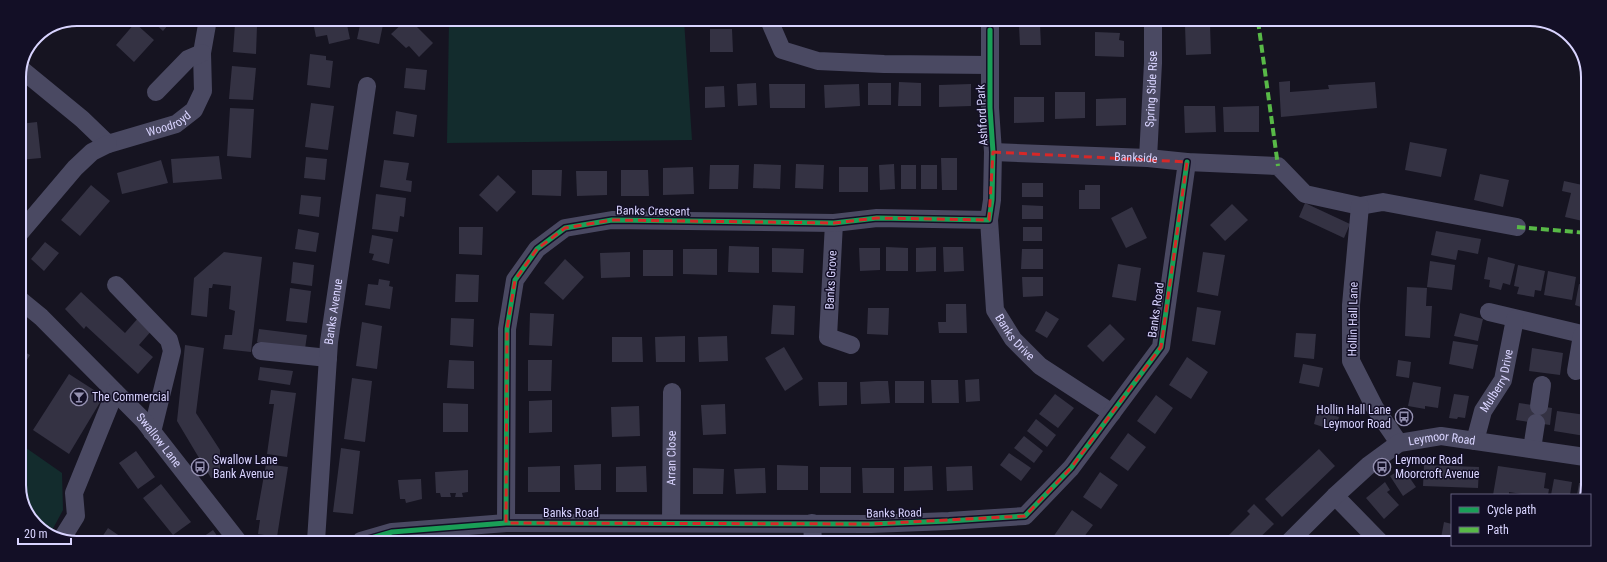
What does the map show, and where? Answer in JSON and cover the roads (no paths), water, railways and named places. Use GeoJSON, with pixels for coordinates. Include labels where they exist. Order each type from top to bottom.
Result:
{"type":"FeatureCollection","features":[{"type":"Feature","properties":{"kind":"street","name":"Woodroyd"},"geometry":{"type":"LineString","coordinates":[[26,226],[75,168],[92,152],[108,144],[176,124],[194,110],[203,91],[202,53],[207,26]]}},
{"type":"Feature","properties":{"kind":"street"},"geometry":{"type":"LineString","coordinates":[[772,26],[782,50],[818,61],[884,64],[990,65]]}},
{"type":"Feature","properties":{"kind":"street","name":"Ashford Park"},"geometry":{"type":"LineString","coordinates":[[989,220],[992,200],[993,152],[990,108],[990,26]]}},
{"type":"Feature","properties":{"kind":"street","name":"Spring Side Rise"},"geometry":{"type":"LineString","coordinates":[[1148,158],[1153,62],[1153,26]]}},
{"type":"Feature","properties":{"kind":"street"},"geometry":{"type":"LineString","coordinates":[[156,92],[188,59],[202,53]]}},
{"type":"Feature","properties":{"kind":"street"},"geometry":{"type":"LineString","coordinates":[[26,73],[108,144]]}},
{"type":"Feature","properties":{"kind":"street","name":"Banks Avenue"},"geometry":{"type":"LineString","coordinates":[[316,536],[330,334],[367,86]]}},
{"type":"Feature","properties":{"kind":"street","name":"Bankside"},"geometry":{"type":"LineString","coordinates":[[993,152],[1148,158],[1188,162],[1278,166],[1305,194],[1360,206]]}},
{"type":"Feature","properties":{"kind":"street","name":"Banks Road"},"geometry":{"type":"LineString","coordinates":[[378,536],[392,532],[506,523],[812,524],[949,522],[1025,516],[1071,468],[1161,347],[1188,162]]}},
{"type":"Feature","properties":{"kind":"street"},"geometry":{"type":"LineString","coordinates":[[1360,206],[1383,202],[1517,227]]}},
{"type":"Feature","properties":{"kind":"street","name":"Hollin Hall Lane"},"geometry":{"type":"LineString","coordinates":[[1360,206],[1351,305],[1351,361],[1376,408],[1399,443]]}},
{"type":"Feature","properties":{"kind":"street","name":"Banks Crescent"},"geometry":{"type":"LineString","coordinates":[[506,523],[507,329],[515,280],[537,249],[565,228],[612,220],[834,223],[877,218],[989,220]]}},
{"type":"Feature","properties":{"kind":"street","name":"Banks Drive"},"geometry":{"type":"LineString","coordinates":[[989,220],[995,310],[1013,339],[1040,366],[1112,413]]}},
{"type":"Feature","properties":{"kind":"street","name":"Banks Grove"},"geometry":{"type":"LineString","coordinates":[[834,223],[821,340],[851,345]]}},
{"type":"Feature","properties":{"kind":"street"},"geometry":{"type":"LineString","coordinates":[[116,285],[169,340],[172,351],[152,432]]}},
{"type":"Feature","properties":{"kind":"street","name":"Swallow Lane"},"geometry":{"type":"LineString","coordinates":[[26,305],[41,317],[144,421],[234,536]]}},
{"type":"Feature","properties":{"kind":"street"},"geometry":{"type":"LineString","coordinates":[[1489,312],[1581,334]]}},
{"type":"Feature","properties":{"kind":"street","name":"Mulberry Drive"},"geometry":{"type":"LineString","coordinates":[[1475,441],[1483,411],[1503,380],[1515,319]]}},
{"type":"Feature","properties":{"kind":"street"},"geometry":{"type":"LineString","coordinates":[[1576,371],[1581,348]]}},
{"type":"Feature","properties":{"kind":"street"},"geometry":{"type":"LineString","coordinates":[[261,351],[328,358]]}},
{"type":"Feature","properties":{"kind":"street"},"geometry":{"type":"LineString","coordinates":[[1532,449],[1542,385]]}},
{"type":"Feature","properties":{"kind":"street"},"geometry":{"type":"LineString","coordinates":[[65,534],[76,516],[74,494],[115,392]]}},
{"type":"Feature","properties":{"kind":"street","name":"Arran Close"},"geometry":{"type":"LineString","coordinates":[[671,523],[672,392]]}},
{"type":"Feature","properties":{"kind":"street","name":"Leymoor Road"},"geometry":{"type":"LineString","coordinates":[[1294,536],[1369,465],[1399,443],[1441,436],[1581,456]]}},
{"type":"Feature","properties":{"kind":"street"},"geometry":{"type":"LineString","coordinates":[[1335,496],[1374,536]]}},
{"type":"Feature","properties":{"kind":"street"},"geometry":{"type":"LineString","coordinates":[[812,524],[813,536]]}},
{"type":"Feature","properties":{"kind":"place","name":"The Commercial"},"geometry":{"type":"Point","coordinates":[79,397]}},
{"type":"Feature","properties":{"kind":"place","name":"Hollin Hall Lane Leymoor Road"},"geometry":{"type":"Point","coordinates":[1404,417]}},
{"type":"Feature","properties":{"kind":"place","name":"Swallow Lane Bank Avenue"},"geometry":{"type":"Point","coordinates":[200,467]}},
{"type":"Feature","properties":{"kind":"place","name":"Leymoor Road Moorcroft Avenue"},"geometry":{"type":"Point","coordinates":[1382,467]}}]}
